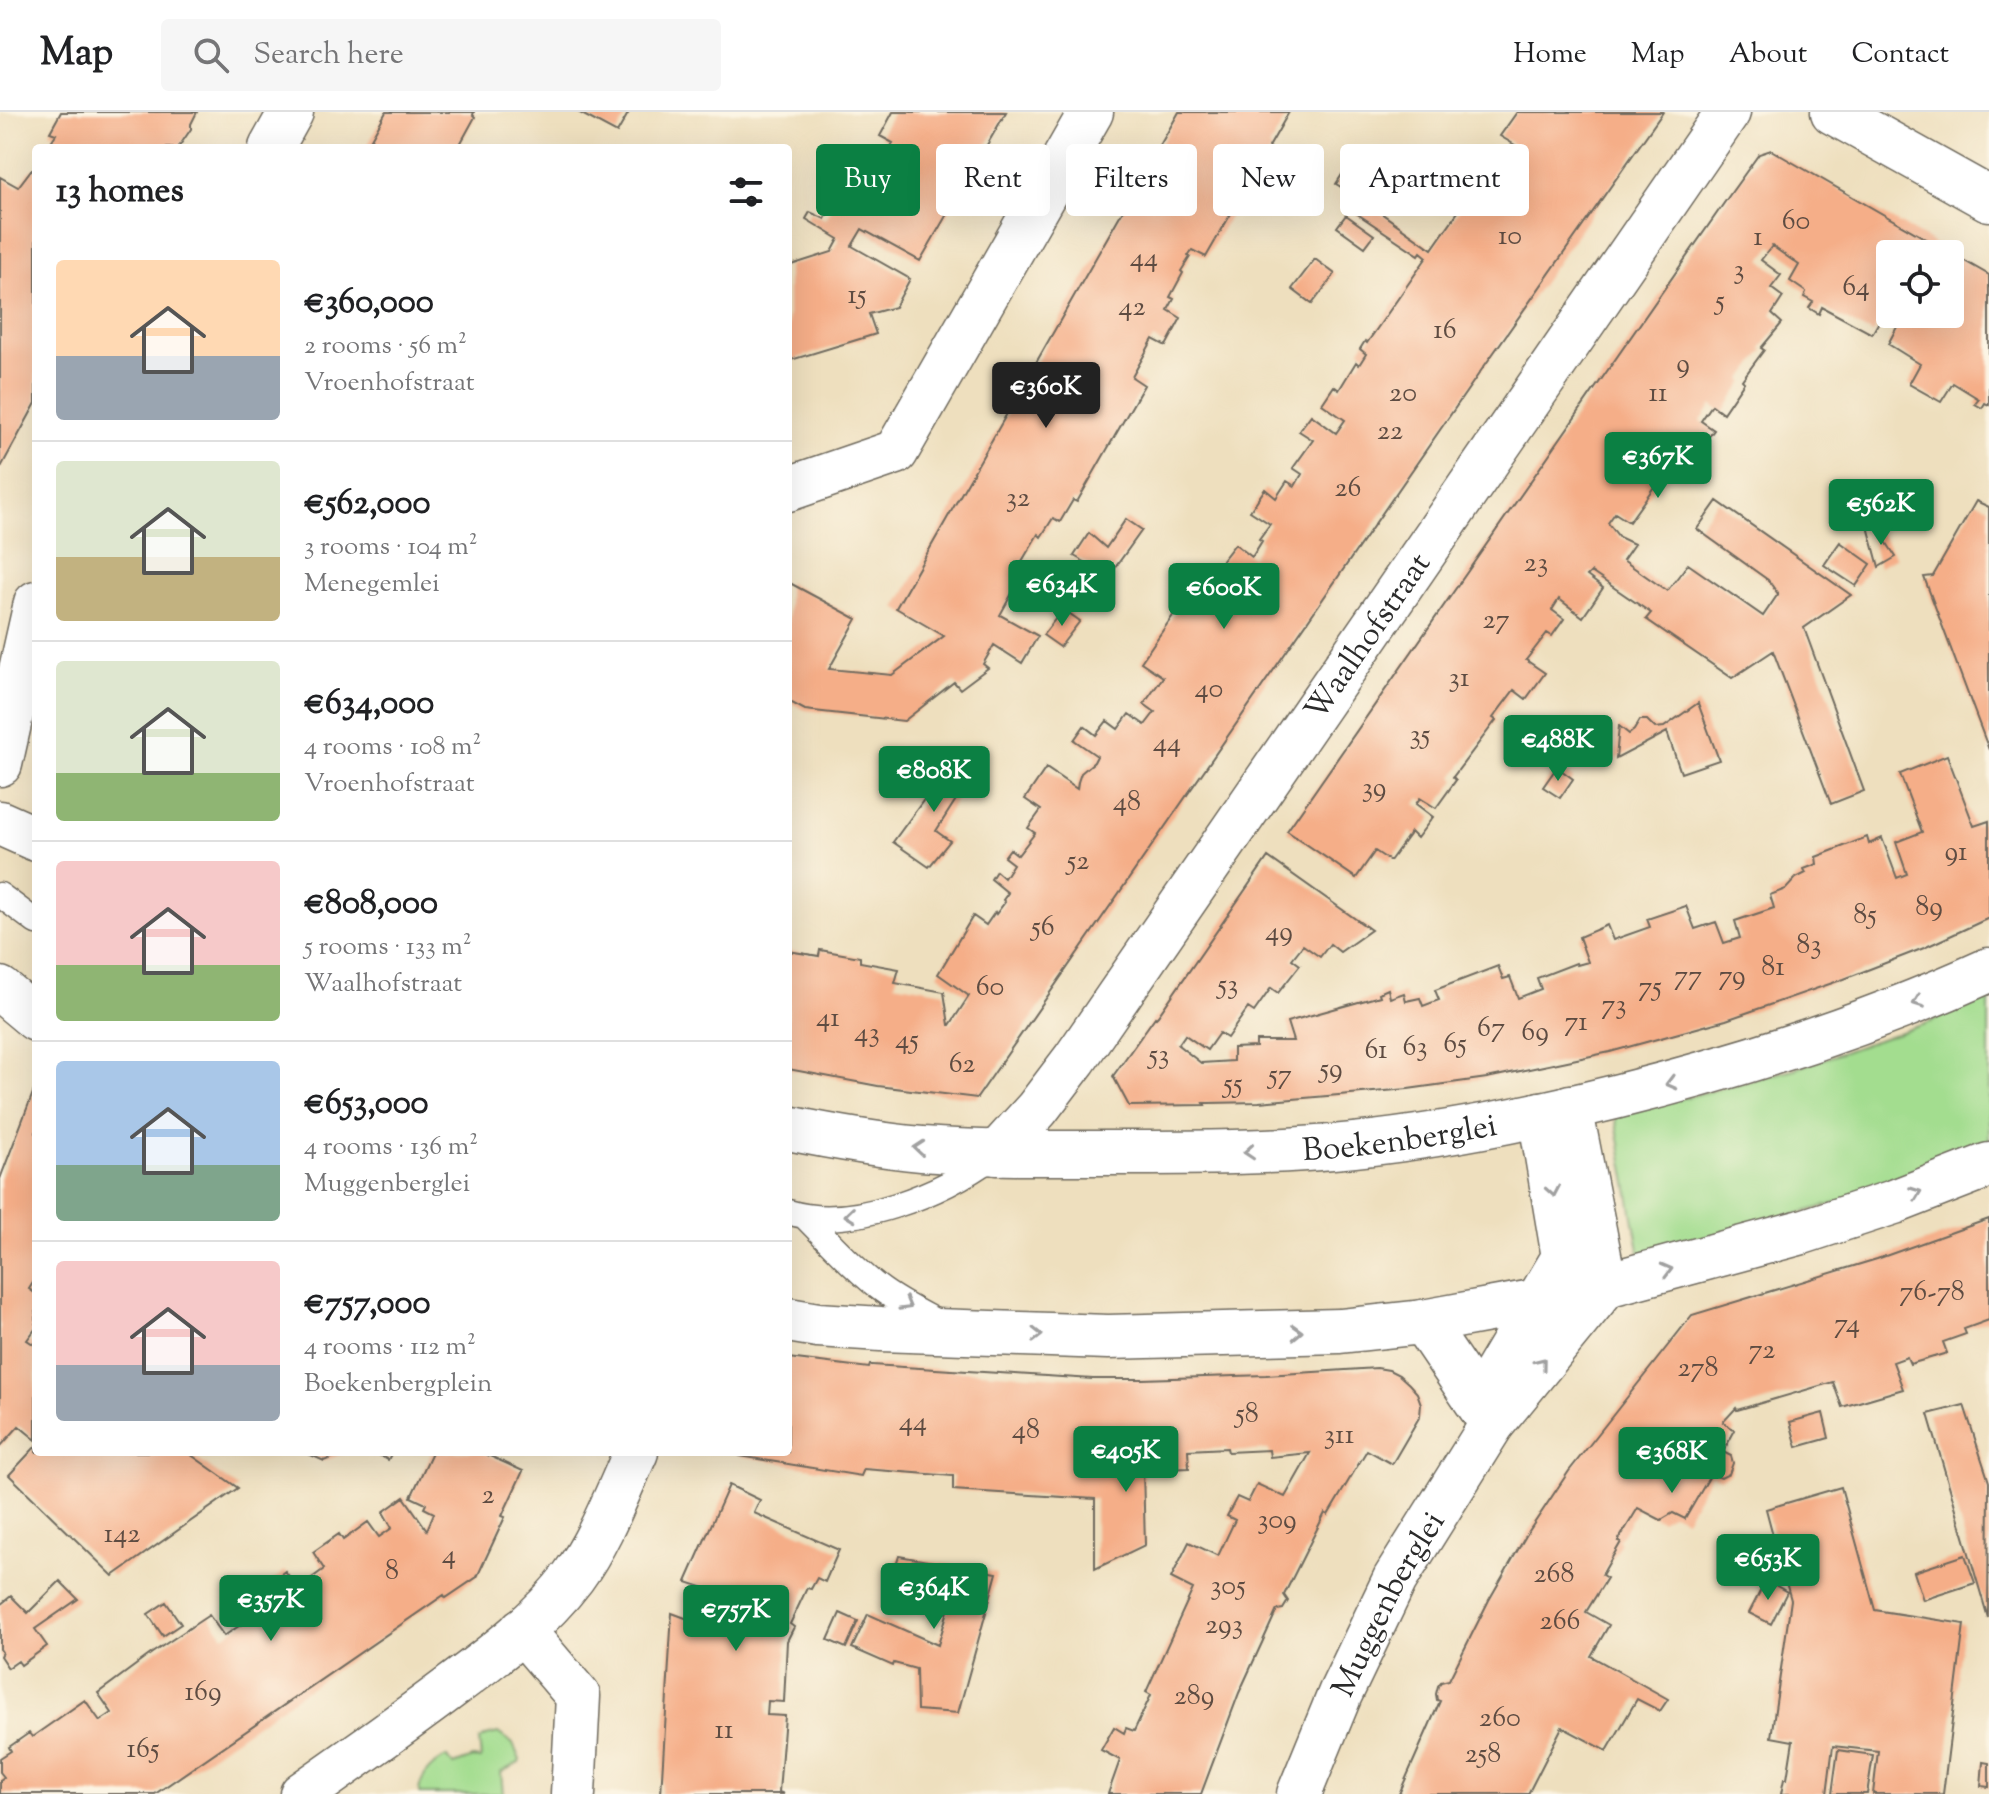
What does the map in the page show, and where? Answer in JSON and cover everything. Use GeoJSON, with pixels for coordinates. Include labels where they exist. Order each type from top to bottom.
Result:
{"type":"FeatureCollection","features":[{"type":"Feature","properties":{"kind":"street"},"geometry":{"type":"LineString","coordinates":[[273,144],[291,112]]}},
{"type":"Feature","properties":{"kind":"street"},"geometry":{"type":"LineString","coordinates":[[792,488],[896,452],[1091,112]]}},
{"type":"Feature","properties":{"kind":"street","name":"Waalhofstraat"},"geometry":{"type":"LineString","coordinates":[[997,1153],[1037,1109],[1075,1059],[1728,112]]}},
{"type":"Feature","properties":{"kind":"street"},"geometry":{"type":"LineString","coordinates":[[1833,112],[1989,199]]}},
{"type":"Feature","properties":{"kind":"street"},"geometry":{"type":"LineString","coordinates":[[0,764],[32,621]]}},
{"type":"Feature","properties":{"kind":"street"},"geometry":{"type":"LineString","coordinates":[[0,823],[32,837]]}},
{"type":"Feature","properties":{"kind":"street","name":"Boekenberglei"},"geometry":{"type":"LineString","coordinates":[[792,1129],[920,1149],[997,1153],[1235,1153],[1354,1145],[1469,1128],[1555,1111],[1734,1066],[1924,1000],[1989,970]]}},
{"type":"Feature","properties":{"kind":"street"},"geometry":{"type":"LineString","coordinates":[[0,989],[32,1016]]}},
{"type":"Feature","properties":{"kind":"street"},"geometry":{"type":"LineString","coordinates":[[1555,1111],[1605,1286]]}},
{"type":"Feature","properties":{"kind":"street","name":"Muggenberglei"},"geometry":{"type":"LineString","coordinates":[[1490,1420],[1490,1382],[1564,1257],[1555,1111]]}},
{"type":"Feature","properties":{"kind":"street"},"geometry":{"type":"LineString","coordinates":[[792,1321],[818,1325],[959,1333],[1108,1337],[1340,1331],[1423,1322],[1605,1286],[1802,1232],[1894,1202],[1989,1165]]}},
{"type":"Feature","properties":{"kind":"street","name":"Muggenberglei"},"geometry":{"type":"LineString","coordinates":[[1299,1794],[1340,1694],[1395,1579],[1490,1420],[1605,1286]]}},
{"type":"Feature","properties":{"kind":"street"},"geometry":{"type":"LineString","coordinates":[[1423,1322],[1490,1420]]}},
{"type":"Feature","properties":{"kind":"street"},"geometry":{"type":"LineString","coordinates":[[302,1794],[479,1666],[554,1600],[574,1576],[594,1543],[634,1456]]}},
{"type":"Feature","properties":{"kind":"street"},"geometry":{"type":"LineString","coordinates":[[522,1630],[578,1696],[573,1794]]}},
{"type":"Feature","properties":{"kind":"lane"},"geometry":{"type":"LineString","coordinates":[[0,895],[32,919]]}},
{"type":"Feature","properties":{"kind":"lane"},"geometry":{"type":"LineString","coordinates":[[796,1215],[853,1215],[887,1208],[953,1182],[997,1153]]}},
{"type":"Feature","properties":{"kind":"lane"},"geometry":{"type":"LineString","coordinates":[[796,1215],[878,1287],[903,1305],[959,1333]]}},
{"type":"Feature","properties":{"kind":"green space"},"geometry":{"type":"Polygon","coordinates":[[[1989,992],[1989,1150],[1875,1193],[1640,1256],[1615,1116],[1797,1068],[1930,1022],[1989,992]]]}},
{"type":"Feature","properties":{"kind":"green space"},"geometry":{"type":"Polygon","coordinates":[[[498,1733],[513,1744],[520,1760],[501,1772],[503,1794],[419,1794],[424,1777],[436,1764],[446,1757],[454,1765],[472,1758],[481,1759],[479,1740],[498,1733]]]}},
{"type":"Feature","properties":{"kind":"building"},"geometry":{"type":"Polygon","coordinates":[[[61,112],[197,112],[181,144],[50,144],[56,134],[50,132],[61,112]]]}},
{"type":"Feature","properties":{"kind":"building"},"geometry":{"type":"Polygon","coordinates":[[[386,112],[474,112],[475,117],[460,144],[368,144],[386,112]]]}},
{"type":"Feature","properties":{"kind":"building"},"geometry":{"type":"Polygon","coordinates":[[[578,112],[629,112],[617,133],[578,112]]]}},
{"type":"Feature","properties":{"kind":"building"},"geometry":{"type":"Polygon","coordinates":[[[893,112],[1006,112],[988,144],[936,144],[936,216],[946,216],[920,261],[862,229],[852,246],[910,279],[895,307],[869,314],[876,334],[792,360],[792,265],[832,252],[839,239],[806,219],[810,212],[825,219],[827,216],[920,216],[920,144],[893,143],[880,136],[893,112]]]}},
{"type":"Feature","properties":{"kind":"building"},"geometry":{"type":"Polygon","coordinates":[[[1179,112],[1289,112],[1271,144],[1213,144],[1213,216],[1230,216],[1206,257],[1192,250],[1188,256],[1170,297],[1174,299],[1168,310],[1181,318],[1166,346],[1153,339],[1132,377],[1144,385],[1077,502],[1073,500],[1060,522],[1053,518],[1041,537],[1038,534],[1015,573],[1021,577],[1000,615],[1038,636],[1022,663],[994,645],[983,664],[988,668],[960,689],[954,682],[904,721],[805,710],[792,703],[792,584],[857,619],[829,669],[892,675],[944,636],[896,608],[1120,216],[1197,216],[1197,144],[1161,144],[1179,112]]]}},
{"type":"Feature","properties":{"kind":"building"},"geometry":{"type":"Polygon","coordinates":[[[1517,112],[1663,112],[977,1098],[878,1086],[792,1070],[792,952],[819,956],[820,950],[860,957],[860,962],[899,969],[895,983],[944,992],[950,1025],[969,996],[938,974],[973,916],[986,925],[1005,902],[1003,900],[1008,893],[991,879],[996,871],[1004,878],[1013,864],[1004,857],[1010,849],[1018,855],[1035,833],[1028,828],[1041,810],[1025,799],[1046,768],[1077,789],[1081,773],[1097,756],[1074,740],[1084,726],[1096,735],[1107,721],[1118,729],[1129,714],[1145,725],[1155,712],[1144,704],[1163,677],[1141,662],[1183,601],[1174,594],[1195,567],[1210,576],[1235,544],[1252,557],[1262,541],[1259,539],[1270,524],[1250,511],[1265,489],[1276,498],[1287,481],[1295,486],[1302,474],[1293,468],[1313,440],[1299,431],[1311,415],[1336,433],[1345,420],[1322,404],[1334,386],[1339,390],[1356,362],[1359,365],[1366,354],[1360,349],[1365,341],[1367,343],[1427,257],[1421,252],[1419,255],[1360,216],[1385,216],[1432,249],[1455,216],[1529,216],[1529,144],[1513,144],[1500,136],[1517,112]]]}},
{"type":"Feature","properties":{"kind":"building"},"geometry":{"type":"Polygon","coordinates":[[[1771,150],[1928,240],[1876,240],[1876,327],[1872,334],[1822,307],[1819,314],[1809,308],[1813,302],[1804,297],[1806,292],[1790,281],[1799,265],[1772,246],[1761,260],[1781,275],[1771,288],[1783,297],[1772,314],[1782,323],[1761,348],[1764,350],[1723,413],[1712,405],[1701,421],[1714,430],[1684,477],[1669,466],[1629,522],[1615,513],[1608,523],[1619,537],[1634,544],[1623,560],[1667,591],[1688,564],[1763,616],[1778,594],[1768,580],[1697,529],[1717,501],[1851,595],[1804,628],[1864,791],[1831,804],[1773,651],[1732,678],[1646,619],[1651,613],[1591,572],[1587,576],[1603,588],[1583,617],[1559,599],[1552,610],[1564,619],[1552,636],[1547,633],[1526,660],[1545,673],[1526,699],[1514,690],[1493,718],[1496,720],[1453,777],[1456,780],[1436,808],[1420,798],[1416,804],[1433,817],[1417,838],[1411,832],[1390,861],[1375,851],[1356,878],[1287,831],[1759,154],[1771,150]]]}},
{"type":"Feature","properties":{"kind":"building"},"geometry":{"type":"Polygon","coordinates":[[[31,170],[32,410],[0,469],[0,177],[18,187],[31,170]]]}},
{"type":"Feature","properties":{"kind":"building"},"geometry":{"type":"Polygon","coordinates":[[[1347,216],[1374,235],[1365,247],[1337,227],[1347,216]]]}},
{"type":"Feature","properties":{"kind":"building"},"geometry":{"type":"Polygon","coordinates":[[[1315,259],[1335,274],[1312,304],[1292,289],[1315,259]]]}},
{"type":"Feature","properties":{"kind":"building"},"geometry":{"type":"Polygon","coordinates":[[[1964,261],[1989,275],[1989,405],[1985,403],[1982,408],[1975,404],[1979,399],[1953,383],[1941,402],[1909,384],[1920,364],[1888,344],[1896,328],[1964,328],[1964,261]]]}},
{"type":"Feature","properties":{"kind":"building"},"geometry":{"type":"Polygon","coordinates":[[[1976,501],[1989,507],[1989,750],[1924,577],[1933,576],[1976,501]]]}},
{"type":"Feature","properties":{"kind":"building"},"geometry":{"type":"Polygon","coordinates":[[[1126,519],[1142,530],[1099,590],[1084,579],[1092,566],[1074,556],[1089,533],[1106,548],[1126,519]]]}},
{"type":"Feature","properties":{"kind":"building"},"geometry":{"type":"Polygon","coordinates":[[[1873,522],[1896,557],[1879,567],[1869,530],[1873,522]]]}},
{"type":"Feature","properties":{"kind":"building"},"geometry":{"type":"Polygon","coordinates":[[[1840,542],[1871,564],[1856,586],[1824,565],[1840,542]]]}},
{"type":"Feature","properties":{"kind":"building"},"geometry":{"type":"Polygon","coordinates":[[[1063,609],[1080,621],[1060,647],[1043,635],[1063,609]]]}},
{"type":"Feature","properties":{"kind":"building"},"geometry":{"type":"Polygon","coordinates":[[[1698,703],[1719,760],[1681,773],[1667,732],[1616,759],[1619,726],[1629,734],[1640,720],[1647,720],[1655,728],[1664,727],[1698,703]]]}},
{"type":"Feature","properties":{"kind":"building"},"geometry":{"type":"Polygon","coordinates":[[[958,753],[976,765],[955,795],[957,798],[936,831],[950,841],[929,867],[893,842],[958,753]]]}},
{"type":"Feature","properties":{"kind":"building"},"geometry":{"type":"Polygon","coordinates":[[[1947,755],[1974,826],[1989,821],[1989,918],[1924,948],[1844,979],[1726,1020],[1610,1052],[1487,1078],[1408,1089],[1259,1102],[1129,1106],[1113,1076],[1268,857],[1371,930],[1340,952],[1330,944],[1320,957],[1303,945],[1292,959],[1300,965],[1278,993],[1271,988],[1254,1012],[1248,1008],[1227,1038],[1219,1033],[1207,1050],[1185,1035],[1178,1045],[1201,1063],[1233,1061],[1233,1048],[1256,1047],[1256,1041],[1293,1041],[1287,1022],[1380,996],[1379,993],[1388,989],[1390,998],[1404,993],[1406,1001],[1420,998],[1423,1006],[1439,1000],[1435,990],[1498,966],[1503,979],[1510,977],[1518,998],[1541,989],[1537,978],[1576,963],[1588,962],[1579,937],[1607,925],[1613,940],[1650,927],[1647,919],[1686,906],[1695,929],[1716,922],[1724,943],[1740,938],[1735,921],[1774,908],[1770,895],[1786,889],[1806,873],[1804,869],[1817,864],[1816,857],[1867,837],[1869,844],[1882,838],[1897,878],[1907,874],[1896,842],[1922,832],[1900,774],[1947,755]]]}},
{"type":"Feature","properties":{"kind":"building"},"geometry":{"type":"Polygon","coordinates":[[[1557,767],[1573,779],[1560,798],[1543,787],[1557,767]]]}},
{"type":"Feature","properties":{"kind":"building"},"geometry":{"type":"Polygon","coordinates":[[[32,1095],[32,1284],[29,1289],[32,1291],[32,1333],[27,1340],[32,1343],[32,1437],[19,1426],[0,1447],[0,1179],[32,1095]]]}},
{"type":"Feature","properties":{"kind":"building"},"geometry":{"type":"Polygon","coordinates":[[[1989,1219],[1989,1320],[1964,1329],[1966,1334],[1943,1342],[1947,1353],[1910,1364],[1907,1357],[1893,1362],[1903,1389],[1842,1407],[1833,1382],[1736,1408],[1723,1422],[1735,1430],[1723,1452],[1731,1456],[1733,1463],[1729,1474],[1721,1478],[1711,1474],[1685,1519],[1673,1513],[1661,1520],[1638,1508],[1602,1575],[1607,1578],[1586,1612],[1609,1625],[1591,1656],[1668,1699],[1660,1711],[1637,1699],[1607,1751],[1562,1727],[1528,1794],[1399,1794],[1440,1701],[1436,1694],[1438,1686],[1449,1680],[1489,1600],[1527,1534],[1569,1471],[1692,1315],[1877,1259],[1989,1219]]]}},
{"type":"Feature","properties":{"kind":"building"},"geometry":{"type":"Polygon","coordinates":[[[792,1358],[869,1368],[872,1365],[1093,1379],[1266,1375],[1377,1368],[1399,1375],[1417,1393],[1421,1404],[1420,1416],[1392,1464],[1367,1450],[1328,1515],[1325,1513],[1284,1595],[1288,1601],[1283,1609],[1277,1610],[1239,1693],[1201,1794],[1108,1794],[1120,1760],[1101,1750],[1114,1727],[1124,1733],[1126,1728],[1134,1731],[1151,1695],[1146,1692],[1193,1589],[1171,1578],[1189,1542],[1218,1556],[1235,1520],[1227,1516],[1237,1497],[1248,1502],[1257,1484],[1285,1497],[1310,1453],[1270,1457],[1269,1450],[1188,1450],[1189,1468],[1143,1470],[1145,1545],[1095,1569],[1095,1499],[953,1490],[953,1476],[864,1469],[861,1476],[740,1456],[792,1456],[792,1358]]]}},
{"type":"Feature","properties":{"kind":"building"},"geometry":{"type":"Polygon","coordinates":[[[1964,1405],[1989,1482],[1988,1618],[1928,1414],[1964,1405]]]}},
{"type":"Feature","properties":{"kind":"building"},"geometry":{"type":"Polygon","coordinates":[[[1823,1413],[1829,1438],[1797,1447],[1790,1422],[1823,1413]]]}},
{"type":"Feature","properties":{"kind":"building"},"geometry":{"type":"Polygon","coordinates":[[[32,1450],[32,1456],[193,1456],[238,1488],[113,1576],[9,1475],[32,1450]]]}},
{"type":"Feature","properties":{"kind":"building"},"geometry":{"type":"Polygon","coordinates":[[[313,1456],[336,1456],[324,1461],[313,1456]]]}},
{"type":"Feature","properties":{"kind":"building"},"geometry":{"type":"Polygon","coordinates":[[[430,1456],[490,1456],[523,1471],[477,1577],[446,1598],[444,1595],[155,1794],[0,1794],[0,1780],[4,1777],[0,1772],[0,1758],[11,1751],[9,1747],[29,1733],[32,1737],[85,1700],[100,1721],[112,1713],[98,1693],[152,1653],[209,1615],[224,1636],[248,1620],[234,1599],[256,1583],[260,1590],[285,1571],[298,1588],[324,1569],[313,1552],[339,1534],[343,1540],[368,1522],[379,1537],[392,1528],[383,1512],[404,1497],[427,1530],[434,1513],[424,1508],[426,1504],[411,1497],[430,1456]]]}},
{"type":"Feature","properties":{"kind":"building"},"geometry":{"type":"Polygon","coordinates":[[[729,1485],[760,1500],[754,1513],[839,1550],[825,1582],[817,1578],[811,1589],[807,1588],[790,1624],[794,1627],[787,1641],[784,1702],[768,1701],[767,1715],[785,1716],[779,1792],[784,1794],[661,1794],[672,1613],[688,1619],[702,1587],[686,1582],[729,1485]]]}},
{"type":"Feature","properties":{"kind":"building"},"geometry":{"type":"Polygon","coordinates":[[[1841,1487],[1875,1610],[1964,1624],[1943,1794],[1873,1794],[1878,1751],[1833,1746],[1827,1794],[1781,1794],[1784,1779],[1787,1779],[1793,1741],[1771,1737],[1791,1600],[1766,1509],[1841,1487]]]}},
{"type":"Feature","properties":{"kind":"building"},"geometry":{"type":"Polygon","coordinates":[[[1756,1538],[1778,1554],[1762,1575],[1739,1560],[1756,1538]]]}},
{"type":"Feature","properties":{"kind":"building"},"geometry":{"type":"Polygon","coordinates":[[[1965,1555],[1975,1583],[1923,1600],[1914,1572],[1965,1555]]]}},
{"type":"Feature","properties":{"kind":"building"},"geometry":{"type":"Polygon","coordinates":[[[899,1556],[997,1573],[958,1713],[917,1710],[916,1669],[894,1663],[893,1666],[852,1648],[868,1614],[938,1645],[952,1597],[889,1589],[899,1556]]]}},
{"type":"Feature","properties":{"kind":"building"},"geometry":{"type":"Polygon","coordinates":[[[1766,1580],[1787,1592],[1771,1624],[1749,1613],[1766,1580]]]}},
{"type":"Feature","properties":{"kind":"building"},"geometry":{"type":"Polygon","coordinates":[[[60,1581],[78,1599],[35,1629],[47,1646],[21,1665],[18,1661],[8,1668],[0,1656],[0,1605],[11,1596],[28,1613],[60,1581]]]}},
{"type":"Feature","properties":{"kind":"building"},"geometry":{"type":"Polygon","coordinates":[[[166,1602],[181,1624],[163,1636],[148,1614],[166,1602]]]}},
{"type":"Feature","properties":{"kind":"building"},"geometry":{"type":"Polygon","coordinates":[[[840,1613],[858,1621],[846,1648],[828,1640],[840,1613]]]}},
{"type":"Feature","properties":{"kind":"building"},"geometry":{"type":"Polygon","coordinates":[[[1838,1750],[1873,1755],[1867,1794],[1832,1794],[1838,1750]]]}},
{"type":"Feature","properties":{"kind":"building"},"geometry":{"type":"Polygon","coordinates":[[[1983,1762],[1989,1763],[1989,1787],[1981,1786],[1983,1762]]]}}]}
